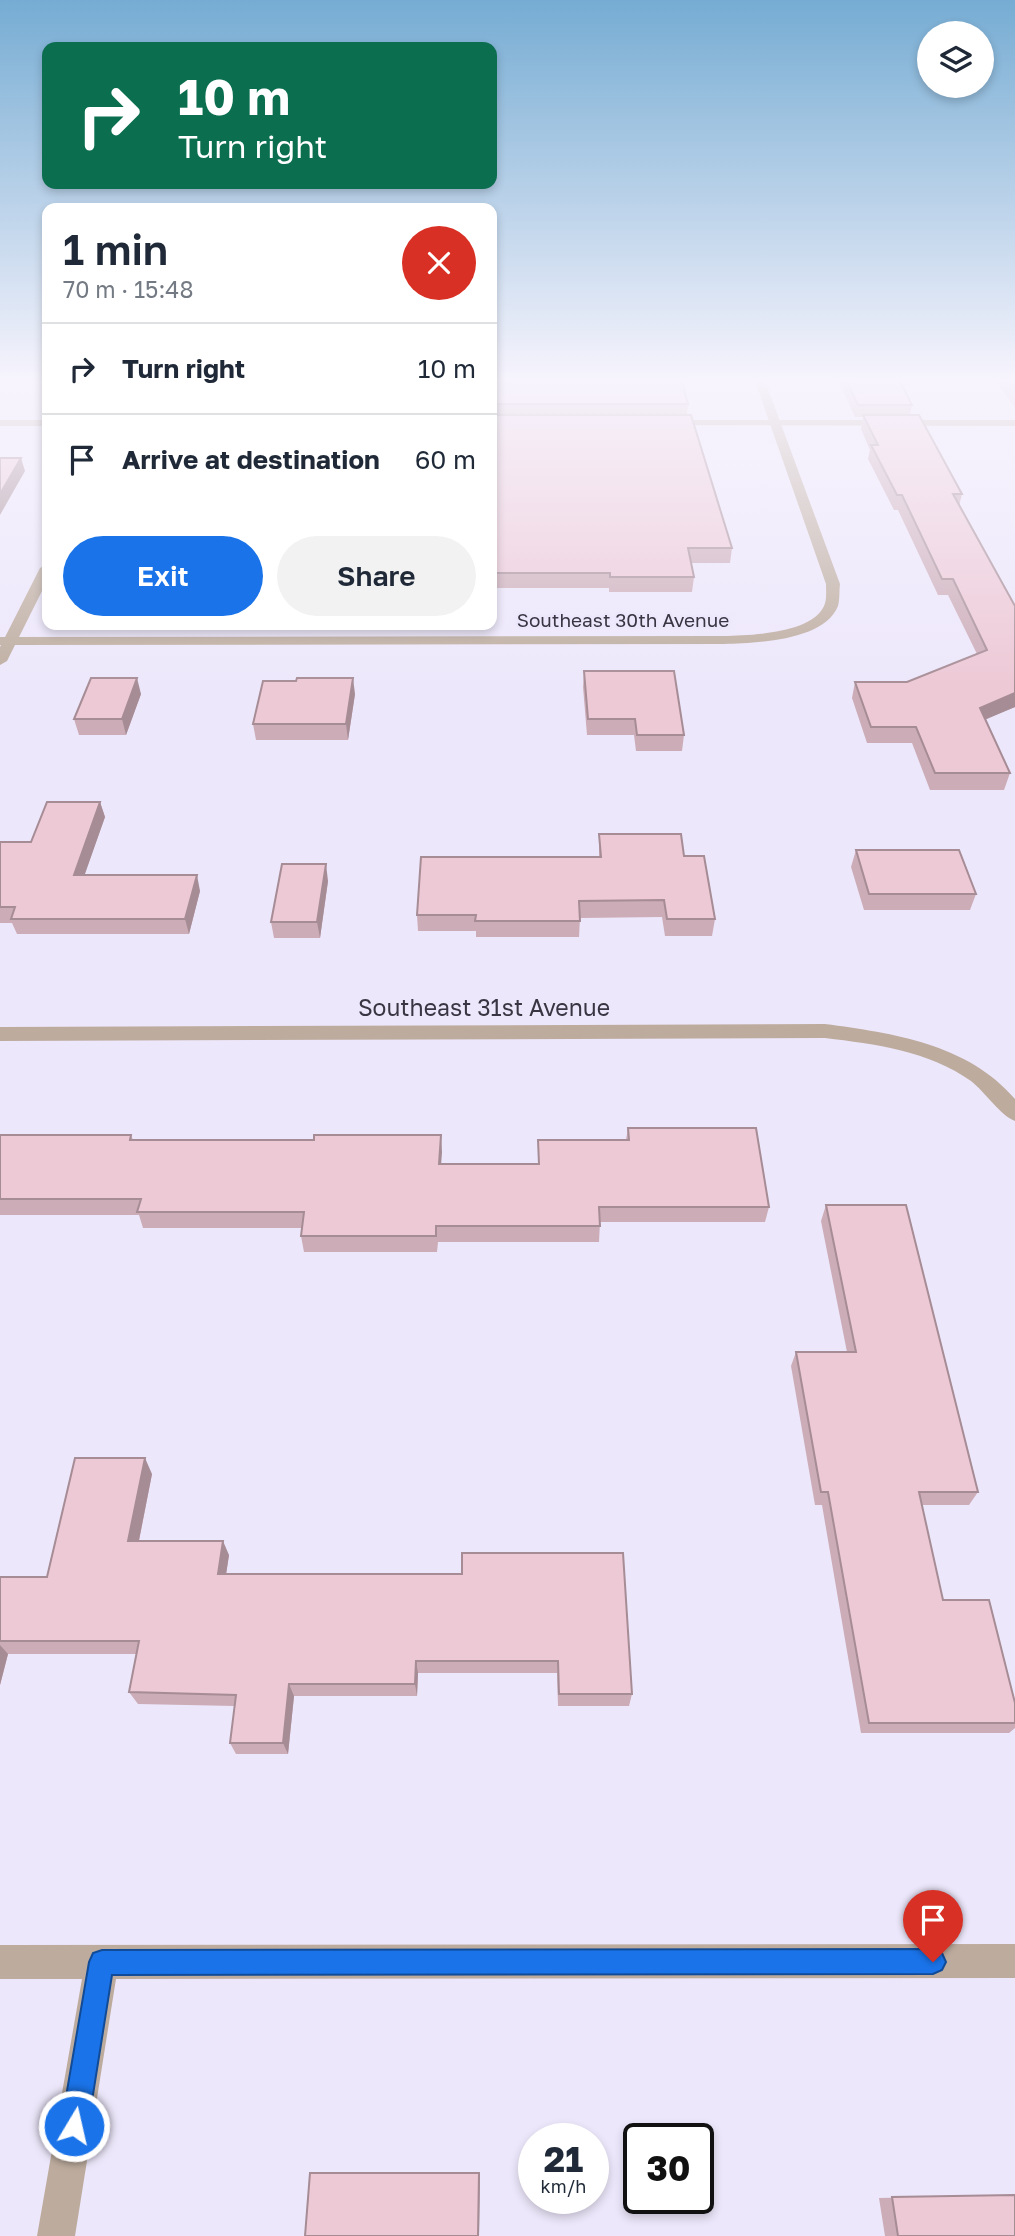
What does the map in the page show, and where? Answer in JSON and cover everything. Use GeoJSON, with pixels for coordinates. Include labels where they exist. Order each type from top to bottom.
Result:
{"type":"FeatureCollection","features":[{"type":"Feature","properties":{"kind":"street","name":"Southeast 30th Avenue"},"geometry":{"type":"LineString","coordinates":[[5,641],[724,640],[754,639],[785,633],[807,627],[823,618],[832,604],[833,584],[797,482]]}},
{"type":"Feature","properties":{"kind":"street"},"geometry":{"type":"LineString","coordinates":[[0,661],[5,641],[42,577]]}},
{"type":"Feature","properties":{"kind":"street","name":"Southeast 31st Avenue"},"geometry":{"type":"LineString","coordinates":[[0,1034],[825,1031],[874,1037],[921,1048],[962,1066],[1003,1096],[1015,1113]]}},
{"type":"Feature","properties":{"kind":"street"},"geometry":{"type":"LineString","coordinates":[[0,1962],[1015,1961]]}},
{"type":"Feature","properties":{"kind":"street"},"geometry":{"type":"LineString","coordinates":[[56,2236],[102,1962]]}},
{"type":"Feature","properties":{"kind":"building"},"geometry":{"type":"Polygon","coordinates":[[[0,482],[7,482],[0,494],[0,482]]]}},
{"type":"Feature","properties":{"kind":"building"},"geometry":{"type":"Polygon","coordinates":[[[497,482],[712,482],[732,548],[688,548],[694,577],[610,577],[610,573],[497,573],[497,482]]]}},
{"type":"Feature","properties":{"kind":"building"},"geometry":{"type":"Polygon","coordinates":[[[890,482],[956,482],[962,494],[953,494],[1015,606],[1015,693],[980,708],[1010,773],[935,773],[916,727],[871,727],[855,682],[907,682],[987,650],[953,579],[942,579],[902,495],[897,495],[890,482]]]}},
{"type":"Feature","properties":{"kind":"building"},"geometry":{"type":"Polygon","coordinates":[[[584,671],[674,671],[684,735],[637,735],[635,719],[588,719],[584,671]]]}},
{"type":"Feature","properties":{"kind":"building"},"geometry":{"type":"Polygon","coordinates":[[[91,678],[137,678],[122,719],[74,719],[91,678]]]}},
{"type":"Feature","properties":{"kind":"building"},"geometry":{"type":"Polygon","coordinates":[[[297,678],[353,678],[346,724],[253,724],[263,681],[296,681],[297,678]]]}},
{"type":"Feature","properties":{"kind":"building"},"geometry":{"type":"Polygon","coordinates":[[[47,802],[100,802],[74,875],[197,875],[185,919],[11,919],[15,907],[0,907],[0,842],[31,842],[47,802]]]}},
{"type":"Feature","properties":{"kind":"building"},"geometry":{"type":"Polygon","coordinates":[[[599,834],[681,834],[684,856],[704,856],[715,919],[667,919],[664,900],[579,901],[580,921],[475,921],[476,915],[417,915],[421,857],[601,857],[599,834]]]}},
{"type":"Feature","properties":{"kind":"building"},"geometry":{"type":"Polygon","coordinates":[[[856,850],[959,850],[976,894],[869,894],[856,850]]]}},
{"type":"Feature","properties":{"kind":"building"},"geometry":{"type":"Polygon","coordinates":[[[282,864],[326,864],[317,922],[271,922],[282,864]]]}},
{"type":"Feature","properties":{"kind":"building"},"geometry":{"type":"Polygon","coordinates":[[[628,1128],[756,1128],[769,1207],[599,1207],[600,1226],[436,1226],[436,1236],[301,1236],[304,1212],[137,1212],[141,1199],[0,1199],[0,1135],[131,1135],[130,1140],[314,1140],[314,1135],[441,1135],[439,1164],[539,1164],[538,1140],[629,1140],[628,1128]]]}},
{"type":"Feature","properties":{"kind":"building"},"geometry":{"type":"Polygon","coordinates":[[[826,1205],[906,1205],[978,1492],[919,1492],[943,1600],[989,1600],[1015,1703],[1015,1723],[869,1723],[828,1492],[821,1492],[796,1352],[856,1352],[826,1205]]]}},
{"type":"Feature","properties":{"kind":"building"},"geometry":{"type":"Polygon","coordinates":[[[75,1458],[145,1458],[128,1541],[223,1541],[218,1574],[462,1574],[462,1553],[623,1553],[632,1694],[559,1694],[558,1661],[416,1661],[415,1684],[289,1684],[283,1743],[230,1743],[236,1695],[129,1692],[139,1641],[0,1641],[0,1577],[47,1577],[75,1458]]]}},
{"type":"Feature","properties":{"kind":"building"},"geometry":{"type":"Polygon","coordinates":[[[310,2173],[479,2173],[478,2236],[305,2236],[310,2173]]]}},
{"type":"Feature","properties":{"kind":"building"},"geometry":{"type":"Polygon","coordinates":[[[1015,2195],[1015,2236],[898,2236],[892,2197],[1015,2195]]]}},
{"type":"Feature","properties":{"kind":"route"},"geometry":{"type":"LineString","coordinates":[[74,2126],[102,1962],[933,1962]]}}]}
